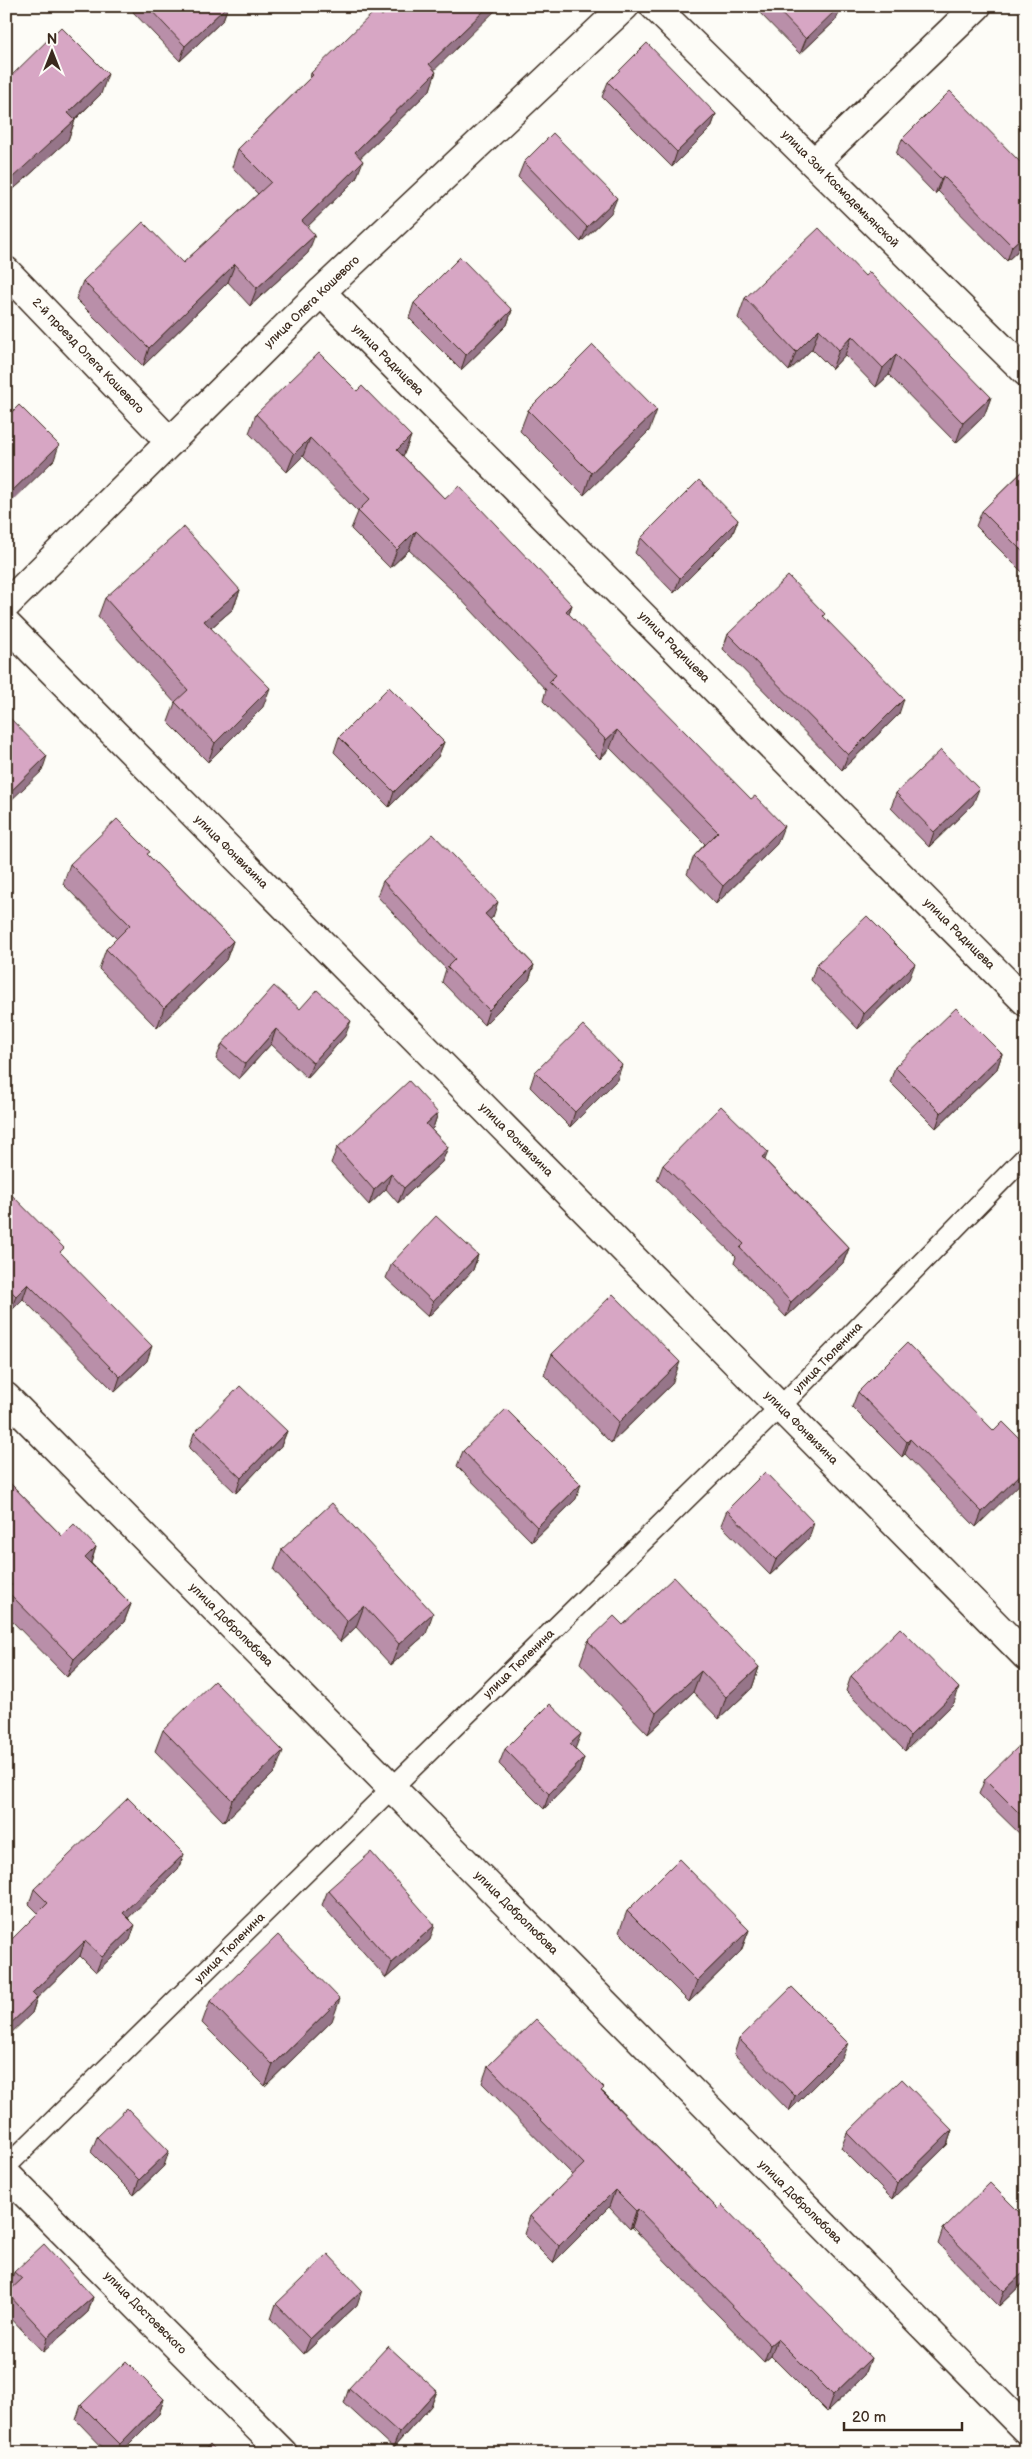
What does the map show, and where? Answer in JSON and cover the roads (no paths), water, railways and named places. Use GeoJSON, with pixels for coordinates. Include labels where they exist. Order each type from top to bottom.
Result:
{"type":"FeatureCollection","features":[{"type":"Feature","properties":{"kind":"street","name":"улица Олега Кошевого"},"geometry":{"type":"LineString","coordinates":[[6,605],[321,292],[625,6]]}},
{"type":"Feature","properties":{"kind":"street","name":"улица Зои Космодемьянской"},"geometry":{"type":"LineString","coordinates":[[654,6],[1026,372]]}},
{"type":"Feature","properties":{"kind":"street"},"geometry":{"type":"LineString","coordinates":[[814,163],[977,6]]}},
{"type":"Feature","properties":{"kind":"street","name":"2-й проезд Олега Кошевого"},"geometry":{"type":"LineString","coordinates":[[6,271],[170,442]]}},
{"type":"Feature","properties":{"kind":"street","name":"улица Радищева"},"geometry":{"type":"LineString","coordinates":[[321,292],[1026,1002]]}},
{"type":"Feature","properties":{"kind":"street","name":"улица Фонвизина"},"geometry":{"type":"LineString","coordinates":[[6,624],[1026,1656]]}},
{"type":"Feature","properties":{"kind":"street","name":"улица Добролюбова"},"geometry":{"type":"LineString","coordinates":[[6,1397],[1026,2430]]}},
{"type":"Feature","properties":{"kind":"street","name":"улица Достоевского"},"geometry":{"type":"LineString","coordinates":[[6,2174],[283,2453]]}},
{"type":"Feature","properties":{"kind":"lane","name":"улица Тюленина"},"geometry":{"type":"LineString","coordinates":[[6,2167],[780,1407],[1026,1156]]}}]}
